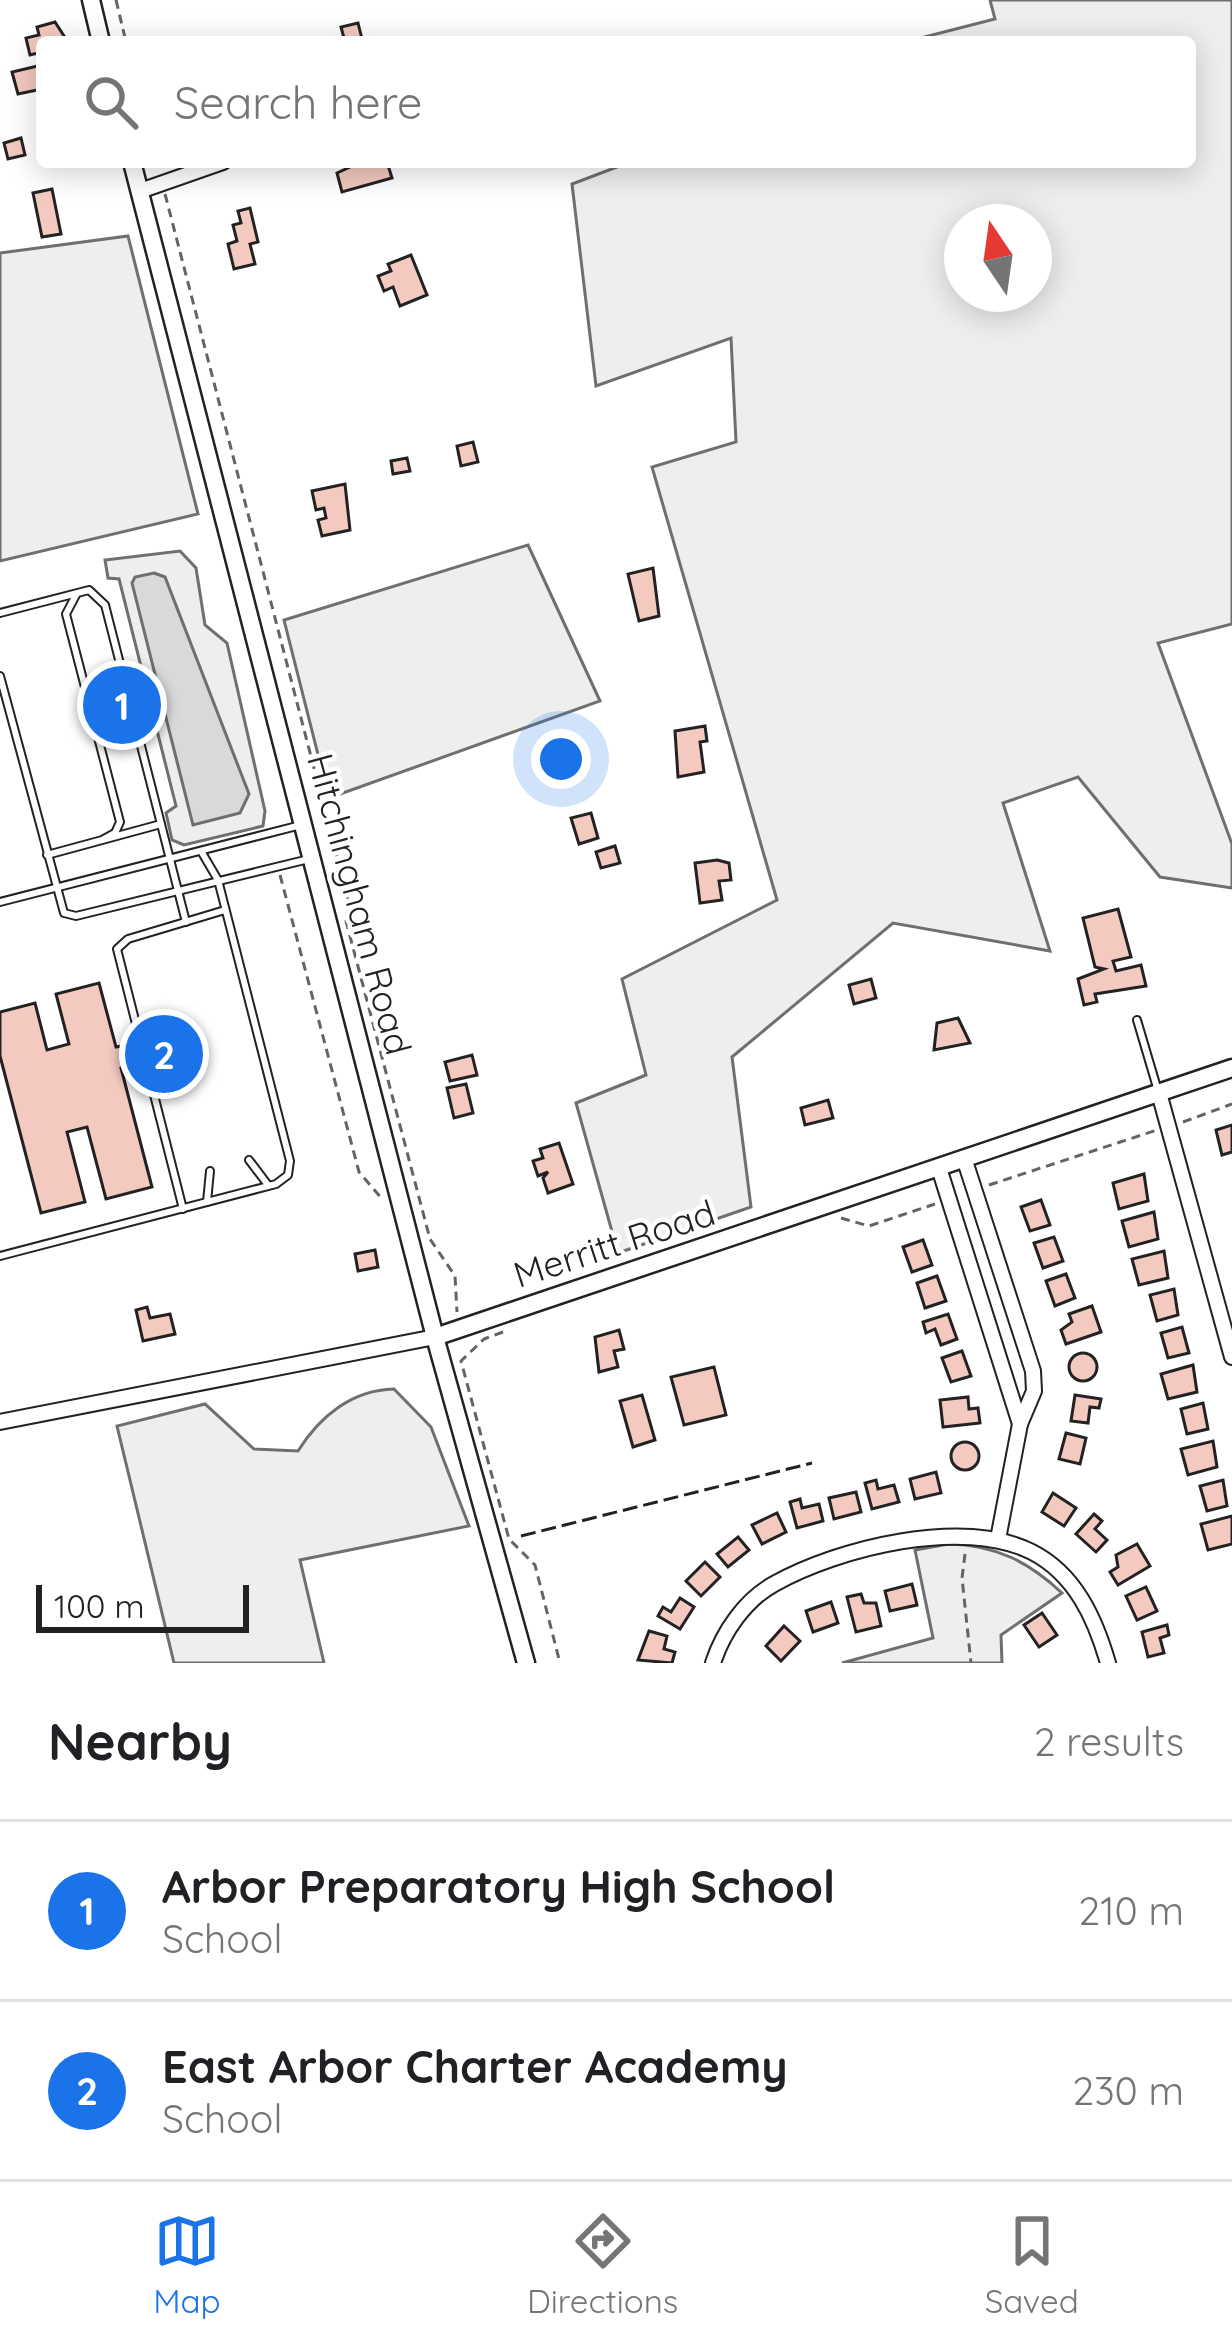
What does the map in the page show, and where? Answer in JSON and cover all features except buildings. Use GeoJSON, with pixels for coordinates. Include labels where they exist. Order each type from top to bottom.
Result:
{"type":"FeatureCollection","features":[{"type":"Feature","properties":{"kind":"street"},"geometry":{"type":"LineString","coordinates":[[91,0],[100,36]]}},
{"type":"Feature","properties":{"kind":"street","name":"Hitchingham Road"},"geometry":{"type":"LineString","coordinates":[[134,168],[435,1337],[526,1663]]}},
{"type":"Feature","properties":{"kind":"street"},"geometry":{"type":"LineString","coordinates":[[140,190],[206,168]]}},
{"type":"Feature","properties":{"kind":"street","name":"Merritt Road"},"geometry":{"type":"LineString","coordinates":[[0,1422],[435,1337],[1232,1068]]}},
{"type":"Feature","properties":{"kind":"street"},"geometry":{"type":"LineString","coordinates":[[1159,1093],[1232,1357]]}},
{"type":"Feature","properties":{"kind":"street"},"geometry":{"type":"LineString","coordinates":[[964,1158],[1033,1371],[1034,1391],[1020,1424],[998,1539]]}},
{"type":"Feature","properties":{"kind":"street"},"geometry":{"type":"LineString","coordinates":[[939,1168],[1020,1424]]}},
{"type":"Feature","properties":{"kind":"street"},"geometry":{"type":"LineString","coordinates":[[713,1663],[738,1616],[773,1585],[850,1556],[944,1535],[998,1539],[1031,1552],[1070,1584],[1090,1615],[1108,1663]]}},
{"type":"Feature","properties":{"kind":"lane"},"geometry":{"type":"LineString","coordinates":[[0,613],[89,590],[105,605],[186,922]]}},
{"type":"Feature","properties":{"kind":"lane"},"geometry":{"type":"LineString","coordinates":[[79,593],[65,614],[120,822],[116,833],[104,839]]}},
{"type":"Feature","properties":{"kind":"lane"},"geometry":{"type":"LineString","coordinates":[[0,676],[64,913],[76,916],[313,858]]}},
{"type":"Feature","properties":{"kind":"lane"},"geometry":{"type":"LineString","coordinates":[[46,854],[161,824]]}},
{"type":"Feature","properties":{"kind":"lane"},"geometry":{"type":"LineString","coordinates":[[0,902],[304,824]]}},
{"type":"Feature","properties":{"kind":"lane"},"geometry":{"type":"LineString","coordinates":[[0,1256],[270,1186],[288,1175],[290,1161],[218,880],[201,851]]}},
{"type":"Feature","properties":{"kind":"lane"},"geometry":{"type":"LineString","coordinates":[[183,1209],[116,949],[148,932],[225,910]]}},
{"type":"Feature","properties":{"kind":"lane"},"geometry":{"type":"LineString","coordinates":[[1137,1020],[1159,1093]]}},
{"type":"Feature","properties":{"kind":"lane"},"geometry":{"type":"LineString","coordinates":[[249,1160],[270,1186]]}},
{"type":"Feature","properties":{"kind":"lane"},"geometry":{"type":"LineString","coordinates":[[207,1202],[210,1171]]}},
{"type":"Feature","properties":{"kind":"path"},"geometry":{"type":"LineString","coordinates":[[116,0],[125,36]]}},
{"type":"Feature","properties":{"kind":"path"},"geometry":{"type":"LineString","coordinates":[[162,183],[349,903],[346,921],[411,1168],[430,1239],[449,1263],[458,1291],[460,1329],[471,1352]]}},
{"type":"Feature","properties":{"kind":"path"},"geometry":{"type":"LineString","coordinates":[[277,865],[318,1010],[325,1061],[359,1172],[385,1202]]}},
{"type":"Feature","properties":{"kind":"path"},"geometry":{"type":"LineString","coordinates":[[1183,1122],[1232,1103]]}},
{"type":"Feature","properties":{"kind":"path"},"geometry":{"type":"LineString","coordinates":[[982,1188],[1161,1128]]}},
{"type":"Feature","properties":{"kind":"path"},"geometry":{"type":"LineString","coordinates":[[832,1217],[869,1226],[940,1202]]}},
{"type":"Feature","properties":{"kind":"path"},"geometry":{"type":"LineString","coordinates":[[428,1300],[458,1291]]}},
{"type":"Feature","properties":{"kind":"path"},"geometry":{"type":"LineString","coordinates":[[505,1331],[484,1339],[461,1361],[509,1540],[535,1565],[560,1663]]}},
{"type":"Feature","properties":{"kind":"path"},"geometry":{"type":"LineString","coordinates":[[965,1553],[962,1578],[971,1663]]}},
{"type":"Feature","properties":{"kind":"shaded area"},"geometry":{"type":"Polygon","coordinates":[[[990,0],[1232,0],[1232,624],[1158,643],[1232,844],[1232,888],[1160,877],[1078,777],[1003,803],[1050,951],[893,923],[732,1057],[751,1207],[618,1253],[576,1103],[646,1075],[622,979],[777,900],[652,467],[736,442],[731,338],[596,386],[572,184],[614,168],[1196,168],[1196,36],[928,36],[995,19],[990,0]]]}},
{"type":"Feature","properties":{"kind":"shaded area"},"geometry":{"type":"Polygon","coordinates":[[[128,236],[198,514],[0,561],[0,253],[128,236]]]}},
{"type":"Feature","properties":{"kind":"shaded area"},"geometry":{"type":"Polygon","coordinates":[[[528,545],[600,701],[329,798],[284,620],[528,545]]]}},
{"type":"Feature","properties":{"kind":"shaded area"},"geometry":{"type":"Polygon","coordinates":[[[180,551],[196,568],[205,625],[227,643],[265,811],[263,826],[184,845],[172,840],[166,813],[176,806],[119,579],[108,578],[105,560],[180,551]]]}},
{"type":"Feature","properties":{"kind":"shaded area"},"geometry":{"type":"Polygon","coordinates":[[[154,573],[165,577],[249,794],[240,813],[193,825],[132,583],[135,577],[154,573]]]}},
{"type":"Feature","properties":{"kind":"shaded area"},"geometry":{"type":"Polygon","coordinates":[[[394,1389],[431,1427],[469,1526],[300,1560],[324,1663],[174,1663],[117,1426],[205,1404],[254,1449],[298,1451],[338,1407],[364,1394],[394,1389]]]}},
{"type":"Feature","properties":{"kind":"shaded area"},"geometry":{"type":"Polygon","coordinates":[[[949,1544],[1011,1557],[1062,1593],[1001,1635],[1002,1663],[842,1663],[933,1638],[915,1550],[949,1544]]]}},
{"type":"Feature","properties":{"kind":"fence"},"geometry":{"type":"LineString","coordinates":[[521,1536],[812,1463]]}},
{"type":"Feature","properties":{"kind":"place","name":"Arbor Preparatory High School"},"geometry":{"type":"Point","coordinates":[122,705]}},
{"type":"Feature","properties":{"kind":"place","name":"East Arbor Charter Academy"},"geometry":{"type":"Point","coordinates":[164,1054]}}]}
